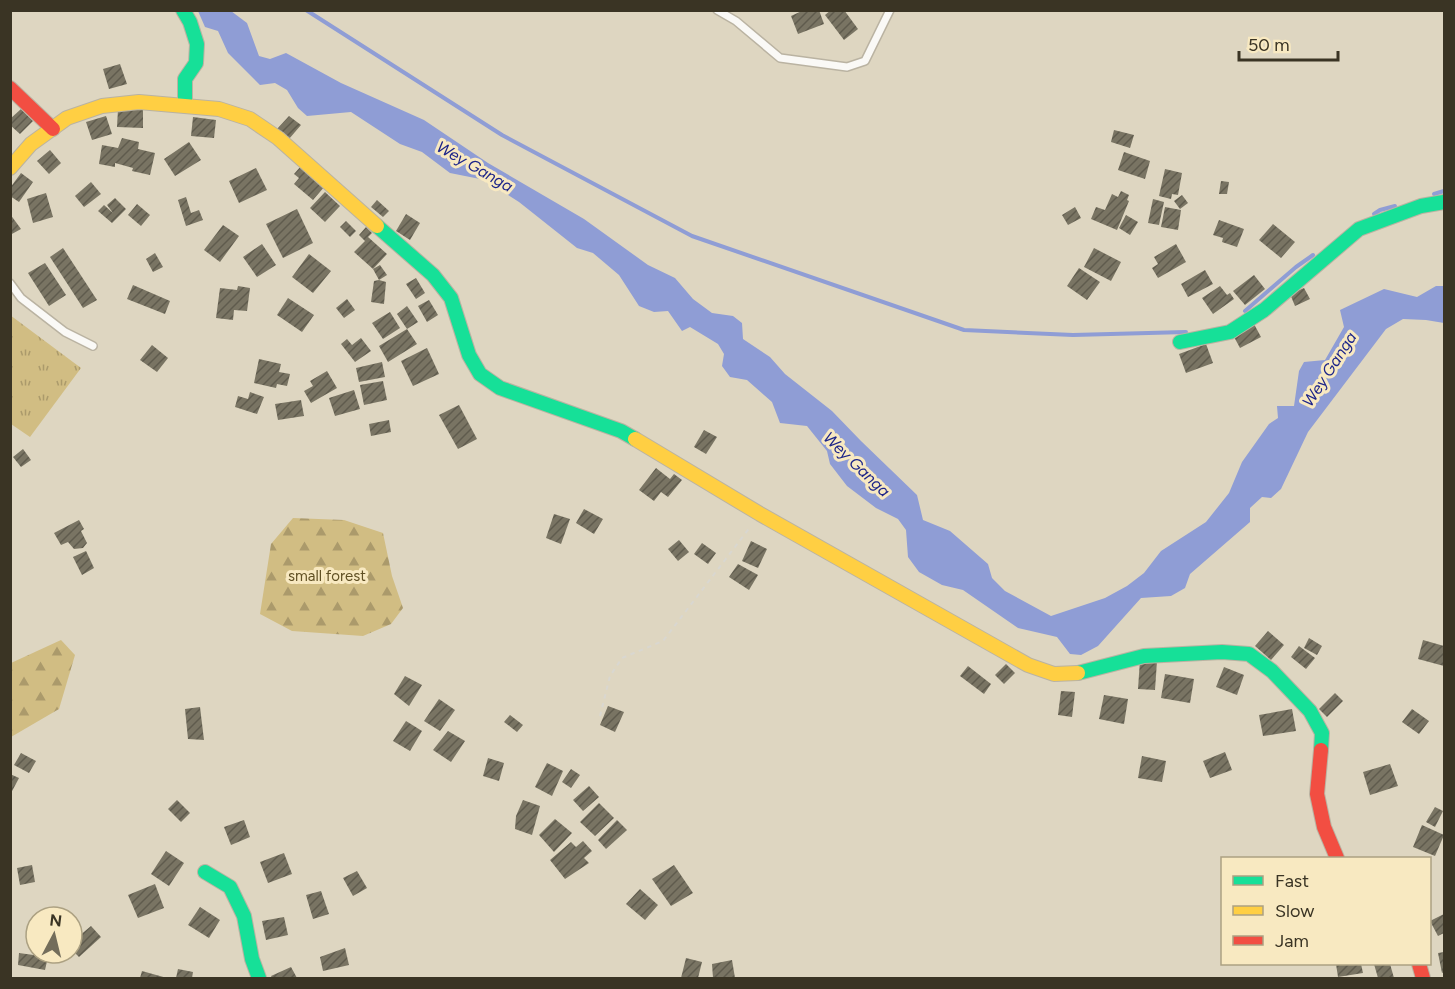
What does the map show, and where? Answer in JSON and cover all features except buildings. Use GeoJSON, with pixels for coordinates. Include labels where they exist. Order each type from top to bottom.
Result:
{"type":"FeatureCollection","features":[{"type":"Feature","properties":{"kind":"street"},"geometry":{"type":"LineString","coordinates":[[183,10],[190,22],[197,44],[196,63],[185,79],[185,105]]}},
{"type":"Feature","properties":{"kind":"street"},"geometry":{"type":"LineString","coordinates":[[10,88],[53,129]]}},
{"type":"Feature","properties":{"kind":"street"},"geometry":{"type":"LineString","coordinates":[[10,168],[31,144],[67,118],[102,106],[140,102],[185,105],[219,109],[250,119],[278,138],[433,275],[451,298],[469,355],[480,374],[500,388],[621,431],[760,514],[1028,664],[1054,674],[1079,673],[1144,656],[1222,652],[1249,654],[1272,671],[1310,711],[1322,733],[1317,794],[1324,827],[1337,857]]}},
{"type":"Feature","properties":{"kind":"street"},"geometry":{"type":"LineString","coordinates":[[1180,342],[1230,332],[1264,310],[1359,229],[1421,206],[1444,202]]}},
{"type":"Feature","properties":{"kind":"street"},"geometry":{"type":"LineString","coordinates":[[205,872],[230,887],[244,915],[252,959],[259,978]]}},
{"type":"Feature","properties":{"kind":"lane"},"geometry":{"type":"LineString","coordinates":[[717,10],[735,21],[780,58],[847,67],[865,61],[890,10]]}},
{"type":"Feature","properties":{"kind":"lane"},"geometry":{"type":"LineString","coordinates":[[10,283],[21,298],[65,332],[93,346]]}},
{"type":"Feature","properties":{"kind":"path"},"geometry":{"type":"LineString","coordinates":[[600,716],[610,676],[622,658],[663,640],[760,514]]}},
{"type":"Feature","properties":{"kind":"green space"},"geometry":{"type":"Polygon","coordinates":[[[10,315],[81,368],[30,437],[11,424],[10,315]]]}},
{"type":"Feature","properties":{"kind":"green space","name":"small forest"},"geometry":{"type":"Polygon","coordinates":[[[293,518],[344,520],[383,533],[392,576],[403,608],[391,624],[363,636],[292,631],[260,614],[271,544],[293,518]]]}},
{"type":"Feature","properties":{"kind":"green space"},"geometry":{"type":"Polygon","coordinates":[[[61,640],[75,655],[59,709],[11,737],[11,663],[61,640]]]}},
{"type":"Feature","properties":{"kind":"water","name":"Wey Ganga"},"geometry":{"type":"Polygon","coordinates":[[[198,11],[231,11],[247,23],[259,56],[270,59],[286,53],[341,83],[424,120],[488,163],[584,219],[648,265],[675,278],[693,299],[712,313],[733,316],[742,323],[743,339],[770,357],[785,374],[832,411],[917,495],[923,520],[950,531],[988,564],[992,578],[1005,591],[1051,616],[1105,598],[1127,586],[1144,573],[1161,551],[1206,522],[1229,493],[1242,462],[1269,424],[1278,418],[1277,406],[1294,406],[1299,371],[1304,362],[1325,360],[1344,327],[1340,310],[1384,289],[1417,297],[1436,286],[1444,286],[1444,323],[1403,319],[1386,329],[1308,432],[1281,489],[1271,498],[1262,497],[1250,508],[1250,522],[1190,574],[1185,588],[1171,596],[1141,598],[1098,646],[1081,655],[1070,654],[1057,637],[1018,628],[963,590],[942,585],[919,572],[908,557],[906,530],[898,519],[876,508],[847,486],[830,464],[827,451],[807,426],[780,423],[772,402],[747,380],[730,377],[722,366],[724,354],[718,344],[690,327],[682,331],[668,311],[654,312],[639,306],[619,275],[593,253],[577,248],[519,202],[485,180],[450,173],[422,152],[400,144],[351,112],[307,116],[298,108],[287,90],[275,83],[260,85],[228,53],[218,31],[205,27],[198,11]]]}},
{"type":"Feature","properties":{"kind":"waterway"},"geometry":{"type":"LineString","coordinates":[[306,10],[502,135],[692,236],[964,330],[1073,335],[1186,332]]}},
{"type":"Feature","properties":{"kind":"waterway"},"geometry":{"type":"LineString","coordinates":[[1434,194],[1444,191]]}},
{"type":"Feature","properties":{"kind":"waterway"},"geometry":{"type":"LineString","coordinates":[[1374,214],[1395,206]]}},
{"type":"Feature","properties":{"kind":"waterway"},"geometry":{"type":"LineString","coordinates":[[1245,311],[1313,255]]}},
{"type":"Feature","properties":{"kind":"traffic: fast"},"geometry":{"type":"LineString","coordinates":[[183,10],[190,22],[197,44],[196,63],[185,79],[185,105]]}},
{"type":"Feature","properties":{"kind":"traffic: fast"},"geometry":{"type":"LineString","coordinates":[[1180,342],[1230,332],[1264,310],[1359,229],[1421,206],[1444,202]]}},
{"type":"Feature","properties":{"kind":"traffic: fast"},"geometry":{"type":"LineString","coordinates":[[377,226],[433,275],[451,298],[469,355],[480,374],[500,388],[621,431],[635,439]]}},
{"type":"Feature","properties":{"kind":"traffic: fast"},"geometry":{"type":"LineString","coordinates":[[1078,673],[1144,656],[1222,652],[1249,654],[1272,671],[1310,711],[1322,733],[1321,750]]}},
{"type":"Feature","properties":{"kind":"traffic: fast"},"geometry":{"type":"LineString","coordinates":[[205,872],[230,887],[244,916],[252,959],[259,978]]}},
{"type":"Feature","properties":{"kind":"traffic: slow"},"geometry":{"type":"LineString","coordinates":[[10,168],[31,144],[67,118],[102,106],[139,102],[219,109],[250,119],[278,138],[377,226]]}},
{"type":"Feature","properties":{"kind":"traffic: slow"},"geometry":{"type":"LineString","coordinates":[[635,439],[760,514],[1028,665],[1054,674],[1078,673]]}},
{"type":"Feature","properties":{"kind":"traffic: jam"},"geometry":{"type":"LineString","coordinates":[[10,88],[53,129]]}},
{"type":"Feature","properties":{"kind":"traffic: jam"},"geometry":{"type":"LineString","coordinates":[[1321,750],[1317,794],[1324,827],[1337,857]]}},
{"type":"Feature","properties":{"kind":"traffic: jam"},"geometry":{"type":"LineString","coordinates":[[1419,965],[1423,978]]}}]}
